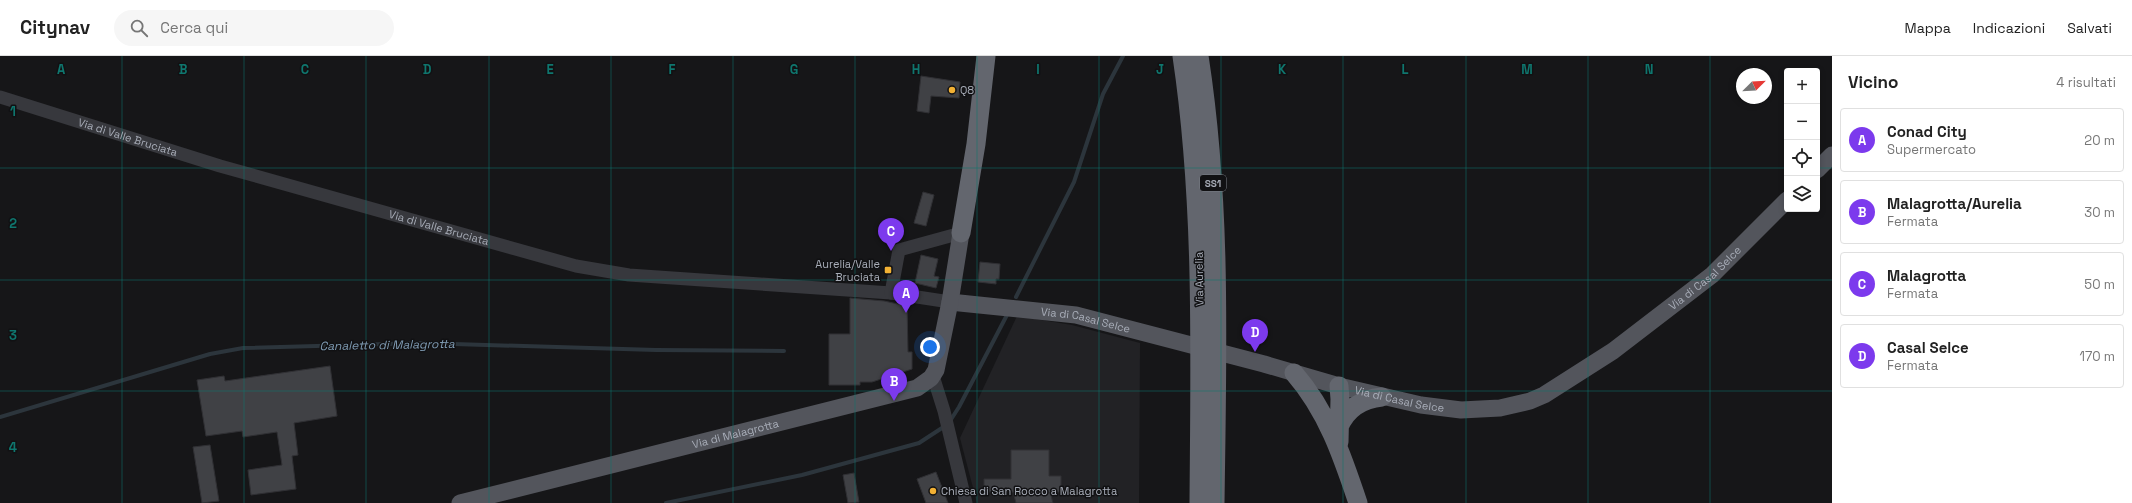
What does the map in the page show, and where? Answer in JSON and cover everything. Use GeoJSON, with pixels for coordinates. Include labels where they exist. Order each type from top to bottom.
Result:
{"type":"FeatureCollection","features":[{"type":"Feature","properties":{"kind":"highway"},"geometry":{"type":"LineString","coordinates":[[961,233],[976,144],[986,56]]}},
{"type":"Feature","properties":{"kind":"highway","name":"Via Aurelia"},"geometry":{"type":"LineString","coordinates":[[1199,56],[1212,174],[1208,310],[1208,391],[1215,503]]}},
{"type":"Feature","properties":{"kind":"highway","name":"Via Aurelia"},"geometry":{"type":"LineString","coordinates":[[1182,60],[1208,310]]}},
{"type":"Feature","properties":{"kind":"highway"},"geometry":{"type":"LineString","coordinates":[[1294,373],[1332,424]]}},
{"type":"Feature","properties":{"kind":"highway"},"geometry":{"type":"LineString","coordinates":[[1339,386],[1329,398],[1332,424],[1358,503]]}},
{"type":"Feature","properties":{"kind":"highway"},"geometry":{"type":"LineString","coordinates":[[1208,391],[1225,437],[1225,503]]}},
{"type":"Feature","properties":{"kind":"highway","name":"Via Aurelia"},"geometry":{"type":"LineString","coordinates":[[1199,503],[1208,391]]}},
{"type":"Feature","properties":{"kind":"highway"},"geometry":{"type":"LineString","coordinates":[[1332,424],[1345,416],[1355,406],[1369,399],[1382,397]]}},
{"type":"Feature","properties":{"kind":"main road"},"geometry":{"type":"LineString","coordinates":[[1820,167],[1832,155]]}},
{"type":"Feature","properties":{"kind":"main road","name":"Via di Casal Selce"},"geometry":{"type":"LineString","coordinates":[[950,302],[1076,315],[1339,386],[1421,405],[1460,410],[1500,408],[1530,401],[1544,395],[1613,351],[1712,275],[1784,203]]}},
{"type":"Feature","properties":{"kind":"main road"},"geometry":{"type":"LineString","coordinates":[[933,376],[950,302],[961,233]]}},
{"type":"Feature","properties":{"kind":"main road","name":"Via di Malagrotta"},"geometry":{"type":"LineString","coordinates":[[460,503],[906,392],[923,385],[933,376]]}},
{"type":"Feature","properties":{"kind":"street","name":"Via di Valle Bruciata"},"geometry":{"type":"LineString","coordinates":[[0,97],[220,166],[576,266],[629,275],[891,293],[950,302]]}},
{"type":"Feature","properties":{"kind":"street"},"geometry":{"type":"LineString","coordinates":[[891,293],[899,250],[961,233]]}},
{"type":"Feature","properties":{"kind":"street"},"geometry":{"type":"LineString","coordinates":[[933,376],[944,411],[966,503]]}},
{"type":"Feature","properties":{"kind":"shaded area"},"geometry":{"type":"Polygon","coordinates":[[[1017,316],[1072,325],[1140,343],[1139,503],[977,503],[960,438],[1017,316]]]}},
{"type":"Feature","properties":{"kind":"building"},"geometry":{"type":"Polygon","coordinates":[[[921,76],[960,82],[959,98],[931,96],[929,113],[917,111],[921,76]]]}},
{"type":"Feature","properties":{"kind":"building"},"geometry":{"type":"Polygon","coordinates":[[[923,192],[934,195],[926,226],[914,223],[923,192]]]}},
{"type":"Feature","properties":{"kind":"building"},"geometry":{"type":"Polygon","coordinates":[[[921,255],[938,259],[934,276],[939,277],[936,288],[915,283],[921,255]]]}},
{"type":"Feature","properties":{"kind":"building"},"geometry":{"type":"Polygon","coordinates":[[[980,262],[1000,264],[999,279],[996,279],[996,284],[978,282],[980,262]]]}},
{"type":"Feature","properties":{"kind":"building"},"geometry":{"type":"Polygon","coordinates":[[[850,298],[884,301],[907,306],[908,352],[912,352],[912,369],[872,382],[860,382],[860,385],[829,385],[829,334],[850,334],[850,298]]]}},
{"type":"Feature","properties":{"kind":"building"},"geometry":{"type":"Polygon","coordinates":[[[330,366],[337,416],[294,423],[298,455],[292,456],[296,489],[251,495],[248,470],[282,465],[277,432],[243,437],[242,431],[206,436],[197,380],[224,376],[225,381],[330,366]]]}},
{"type":"Feature","properties":{"kind":"building"},"geometry":{"type":"Polygon","coordinates":[[[210,445],[219,501],[202,503],[193,447],[210,445]]]}},
{"type":"Feature","properties":{"kind":"building"},"geometry":{"type":"Polygon","coordinates":[[[1011,450],[1049,450],[1049,476],[1061,476],[1061,492],[1050,492],[1053,503],[1016,503],[1013,492],[984,492],[984,479],[1011,479],[1011,450]]]}},
{"type":"Feature","properties":{"kind":"building","name":"Chiesa di San Rocco a Malagrotta"},"geometry":{"type":"Polygon","coordinates":[[[936,472],[948,503],[926,503],[917,479],[936,472]]]}},
{"type":"Feature","properties":{"kind":"building"},"geometry":{"type":"Polygon","coordinates":[[[854,473],[859,502],[848,503],[843,475],[854,473]]]}},
{"type":"Feature","properties":{"kind":"waterway"},"geometry":{"type":"LineString","coordinates":[[1016,297],[1074,182],[1103,94],[1123,56]]}},
{"type":"Feature","properties":{"kind":"waterway"},"geometry":{"type":"LineString","coordinates":[[950,421],[959,407],[1008,313]]}},
{"type":"Feature","properties":{"kind":"waterway","name":"Canaletto di Malagrotta"},"geometry":{"type":"LineString","coordinates":[[0,417],[210,354],[243,348],[422,343],[656,350],[784,351]]}},
{"type":"Feature","properties":{"kind":"waterway"},"geometry":{"type":"LineString","coordinates":[[666,503],[802,475],[919,443],[945,426]]}},
{"type":"Feature","properties":{"kind":"place","name":"Q8"},"geometry":{"type":"Point","coordinates":[952,90]}},
{"type":"Feature","properties":{"kind":"place","name":"Malagrotta"},"geometry":{"type":"Point","coordinates":[891,251]}},
{"type":"Feature","properties":{"kind":"place","name":"Aurelia/Valle Bruciata"},"geometry":{"type":"Point","coordinates":[888,270]}},
{"type":"Feature","properties":{"kind":"place","name":"Conad City"},"geometry":{"type":"Point","coordinates":[906,313]}},
{"type":"Feature","properties":{"kind":"place","name":"Casal Selce"},"geometry":{"type":"Point","coordinates":[1255,352]}},
{"type":"Feature","properties":{"kind":"place","name":"Malagrotta/Aurelia"},"geometry":{"type":"Point","coordinates":[894,401]}},
{"type":"Feature","properties":{"kind":"place","name":"Chiesa di San Rocco a Malagrotta"},"geometry":{"type":"Point","coordinates":[933,491]}}]}
